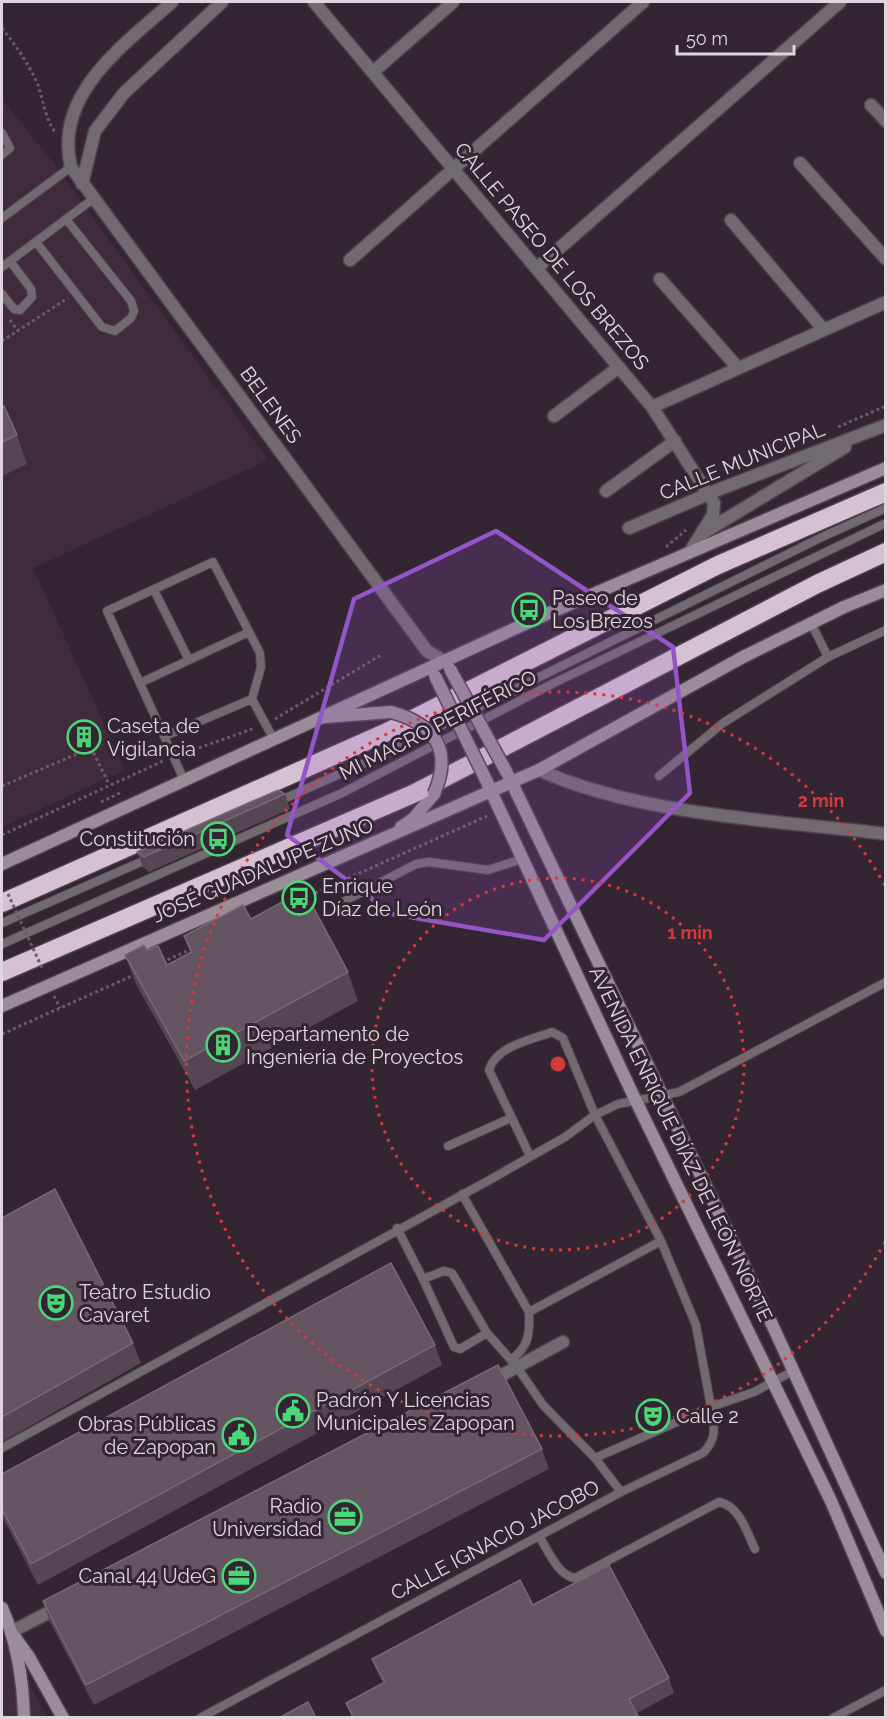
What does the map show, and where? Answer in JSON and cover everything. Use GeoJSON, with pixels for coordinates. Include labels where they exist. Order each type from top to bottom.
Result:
{"type":"FeatureCollection","features":[{"type":"Feature","properties":{"kind":"highway"},"geometry":{"type":"LineString","coordinates":[[5,898],[387,732],[718,565],[885,492]]}},
{"type":"Feature","properties":{"kind":"highway"},"geometry":{"type":"LineString","coordinates":[[2,972],[414,793],[817,584],[885,552]]}},
{"type":"Feature","properties":{"kind":"main road"},"geometry":{"type":"LineString","coordinates":[[2,864],[317,717],[448,666],[691,550],[885,468]]}},
{"type":"Feature","properties":{"kind":"main road","name":"JOSÉ GUADALUPE ZUNO"},"geometry":{"type":"LineString","coordinates":[[2,1006],[381,841],[509,778],[539,770],[743,657],[885,590]]}},
{"type":"Feature","properties":{"kind":"main road","name":"AVENIDA ENRIQUE DÍAZ DE LEÓN NORTE"},"geometry":{"type":"LineString","coordinates":[[448,666],[509,778],[793,1371],[885,1573]]}},
{"type":"Feature","properties":{"kind":"main road","name":"AVENIDA ENRIQUE DÍAZ DE LEÓN NORTE"},"geometry":{"type":"LineString","coordinates":[[433,672],[490,788],[635,1099],[831,1500],[885,1630]]}},
{"type":"Feature","properties":{"kind":"main road"},"geometry":{"type":"LineString","coordinates":[[317,717],[391,712],[423,724],[437,744],[442,769],[434,794],[412,819],[381,841]]}},
{"type":"Feature","properties":{"kind":"main road"},"geometry":{"type":"LineString","coordinates":[[2,1608],[11,1632],[20,1670],[24,1718]]}},
{"type":"Feature","properties":{"kind":"main road"},"geometry":{"type":"LineString","coordinates":[[11,1632],[29,1657],[63,1718]]}},
{"type":"Feature","properties":{"kind":"street"},"geometry":{"type":"LineString","coordinates":[[66,148],[77,106],[100,66],[172,2]]}},
{"type":"Feature","properties":{"kind":"street"},"geometry":{"type":"LineString","coordinates":[[82,184],[95,130],[124,93],[222,2]]}},
{"type":"Feature","properties":{"kind":"street","name":"CALLE PASEO DE LOS BREZOS"},"geometry":{"type":"LineString","coordinates":[[314,2],[652,407],[710,493]]}},
{"type":"Feature","properties":{"kind":"street"},"geometry":{"type":"LineString","coordinates":[[373,72],[453,2]]}},
{"type":"Feature","properties":{"kind":"street"},"geometry":{"type":"LineString","coordinates":[[350,260],[643,2]]}},
{"type":"Feature","properties":{"kind":"street"},"geometry":{"type":"LineString","coordinates":[[537,268],[840,2]]}},
{"type":"Feature","properties":{"kind":"street"},"geometry":{"type":"LineString","coordinates":[[871,105],[885,121]]}},
{"type":"Feature","properties":{"kind":"street","name":"BELENES"},"geometry":{"type":"LineString","coordinates":[[66,148],[71,167],[93,199],[427,651],[448,666]]}},
{"type":"Feature","properties":{"kind":"street"},"geometry":{"type":"LineString","coordinates":[[800,163],[885,259]]}},
{"type":"Feature","properties":{"kind":"street"},"geometry":{"type":"LineString","coordinates":[[731,220],[824,330]]}},
{"type":"Feature","properties":{"kind":"street"},"geometry":{"type":"LineString","coordinates":[[660,279],[738,368]]}},
{"type":"Feature","properties":{"kind":"street"},"geometry":{"type":"LineString","coordinates":[[652,407],[885,302]]}},
{"type":"Feature","properties":{"kind":"street"},"geometry":{"type":"LineString","coordinates":[[554,416],[619,367]]}},
{"type":"Feature","properties":{"kind":"street","name":"CALLE MUNICIPAL"},"geometry":{"type":"LineString","coordinates":[[702,534],[885,425]]}},
{"type":"Feature","properties":{"kind":"street","name":"CALLE MUNICIPAL"},"geometry":{"type":"LineString","coordinates":[[629,528],[710,493],[869,433]]}},
{"type":"Feature","properties":{"kind":"street"},"geometry":{"type":"LineString","coordinates":[[606,491],[675,441]]}},
{"type":"Feature","properties":{"kind":"street"},"geometry":{"type":"LineString","coordinates":[[691,550],[713,515],[714,503],[710,493]]}},
{"type":"Feature","properties":{"kind":"street","name":"BELENES"},"geometry":{"type":"LineString","coordinates":[[427,651],[433,672]]}},
{"type":"Feature","properties":{"kind":"street"},"geometry":{"type":"LineString","coordinates":[[539,770],[589,788],[721,815],[885,834]]}},
{"type":"Feature","properties":{"kind":"street"},"geometry":{"type":"LineString","coordinates":[[474,1389],[514,1364],[563,1342]]}},
{"type":"Feature","properties":{"kind":"street"},"geometry":{"type":"LineString","coordinates":[[11,1632],[75,1599]]}},
{"type":"Feature","properties":{"kind":"lane"},"geometry":{"type":"LineString","coordinates":[[2,133],[10,148],[2,156]]}},
{"type":"Feature","properties":{"kind":"lane"},"geometry":{"type":"LineString","coordinates":[[2,218],[71,167]]}},
{"type":"Feature","properties":{"kind":"lane"},"geometry":{"type":"LineString","coordinates":[[2,267],[93,199]]}},
{"type":"Feature","properties":{"kind":"lane"},"geometry":{"type":"LineString","coordinates":[[36,242],[102,327],[115,331],[131,318],[134,311],[131,301],[66,219]]}},
{"type":"Feature","properties":{"kind":"lane"},"geometry":{"type":"LineString","coordinates":[[2,294],[14,309],[20,310],[32,297],[30,289],[10,261]]}},
{"type":"Feature","properties":{"kind":"lane","name":"MI MACRO PERIFÉRICO"},"geometry":{"type":"LineString","coordinates":[[272,804],[380,756],[885,508]]}},
{"type":"Feature","properties":{"kind":"lane","name":"MI MACRO PERIFÉRICO"},"geometry":{"type":"LineString","coordinates":[[2,944],[342,793],[552,684],[885,524]]}},
{"type":"Feature","properties":{"kind":"lane"},"geometry":{"type":"LineString","coordinates":[[184,780],[107,611],[213,562],[260,653],[261,667],[252,699],[273,738]]}},
{"type":"Feature","properties":{"kind":"lane"},"geometry":{"type":"LineString","coordinates":[[154,590],[189,660]]}},
{"type":"Feature","properties":{"kind":"lane"},"geometry":{"type":"LineString","coordinates":[[811,623],[828,657]]}},
{"type":"Feature","properties":{"kind":"lane"},"geometry":{"type":"LineString","coordinates":[[658,776],[723,723],[828,657],[885,630]]}},
{"type":"Feature","properties":{"kind":"lane"},"geometry":{"type":"LineString","coordinates":[[140,683],[249,632]]}},
{"type":"Feature","properties":{"kind":"lane"},"geometry":{"type":"LineString","coordinates":[[165,736],[252,699]]}},
{"type":"Feature","properties":{"kind":"lane"},"geometry":{"type":"LineString","coordinates":[[2,923],[163,852]]}},
{"type":"Feature","properties":{"kind":"lane"},"geometry":{"type":"LineString","coordinates":[[343,902],[416,864],[429,862],[488,870],[522,859]]}},
{"type":"Feature","properties":{"kind":"lane"},"geometry":{"type":"LineString","coordinates":[[2,1448],[565,1137],[595,1115],[635,1099],[679,1092],[885,982]]}},
{"type":"Feature","properties":{"kind":"lane","name":"CALLE IGNACIO JACOBO"},"geometry":{"type":"LineString","coordinates":[[200,1718],[621,1491],[703,1453],[712,1444],[715,1434],[696,1325],[662,1241],[595,1115],[563,1038],[552,1032],[498,1053],[491,1061],[489,1070],[511,1118]]}},
{"type":"Feature","properties":{"kind":"lane"},"geometry":{"type":"LineString","coordinates":[[448,1146],[511,1118],[530,1156]]}},
{"type":"Feature","properties":{"kind":"lane"},"geometry":{"type":"LineString","coordinates":[[462,1194],[529,1312],[530,1334],[524,1350],[514,1364]]}},
{"type":"Feature","properties":{"kind":"lane"},"geometry":{"type":"LineString","coordinates":[[397,1228],[454,1347],[460,1349],[486,1333]]}},
{"type":"Feature","properties":{"kind":"lane"},"geometry":{"type":"LineString","coordinates":[[529,1312],[662,1241]]}},
{"type":"Feature","properties":{"kind":"lane"},"geometry":{"type":"LineString","coordinates":[[423,1279],[449,1270],[486,1333],[514,1364],[543,1405],[595,1458],[621,1491]]}},
{"type":"Feature","properties":{"kind":"lane"},"geometry":{"type":"LineString","coordinates":[[595,1458],[711,1407],[754,1392],[793,1371]]}},
{"type":"Feature","properties":{"kind":"lane"},"geometry":{"type":"LineString","coordinates":[[539,1536],[561,1571],[568,1577],[575,1578],[719,1502],[728,1504],[736,1511],[755,1550]]}},
{"type":"Feature","properties":{"kind":"lane"},"geometry":{"type":"LineString","coordinates":[[833,1718],[885,1690]]}},
{"type":"Feature","properties":{"kind":"path"},"geometry":{"type":"LineString","coordinates":[[2,28],[19,49],[38,86],[49,124],[66,148]]}},
{"type":"Feature","properties":{"kind":"path"},"geometry":{"type":"LineString","coordinates":[[2,341],[75,294]]}},
{"type":"Feature","properties":{"kind":"path"},"geometry":{"type":"LineString","coordinates":[[836,428],[885,406]]}},
{"type":"Feature","properties":{"kind":"path"},"geometry":{"type":"LineString","coordinates":[[658,552],[693,524]]}},
{"type":"Feature","properties":{"kind":"path"},"geometry":{"type":"LineString","coordinates":[[2,835],[174,756],[266,725],[381,656]]}},
{"type":"Feature","properties":{"kind":"path"},"geometry":{"type":"LineString","coordinates":[[2,786],[91,748],[109,784]]}},
{"type":"Feature","properties":{"kind":"path"},"geometry":{"type":"LineString","coordinates":[[94,805],[125,791]]}},
{"type":"Feature","properties":{"kind":"path"},"geometry":{"type":"LineString","coordinates":[[5,898],[43,970]]}},
{"type":"Feature","properties":{"kind":"highlighted area"},"geometry":{"type":"Polygon","coordinates":[[[496,531],[673,647],[690,793],[544,940],[392,914],[287,835],[354,599],[496,531]]]}},
{"type":"Feature","properties":{"kind":"shaded area"},"geometry":{"type":"Polygon","coordinates":[[[2,99],[52,161],[268,460],[33,568],[125,770],[2,827],[2,99]]]}},
{"type":"Feature","properties":{"kind":"shaded area"},"geometry":{"type":"Polygon","coordinates":[[[2,1631],[47,1717],[2,1717],[2,1631]]]}},
{"type":"Feature","properties":{"kind":"building"},"geometry":{"type":"Polygon","coordinates":[[[4,406],[17,435],[2,442],[2,407],[4,406]]]}},
{"type":"Feature","properties":{"kind":"building"},"geometry":{"type":"Polygon","coordinates":[[[278,790],[285,794],[144,857],[137,852],[278,790]]]}},
{"type":"Feature","properties":{"kind":"building","name":"Departamento de Ingenieria de Proyectos"},"geometry":{"type":"Polygon","coordinates":[[[304,890],[348,972],[184,1061],[125,955],[144,945],[147,950],[158,946],[167,965],[192,952],[184,936],[243,905],[251,919],[304,890]]]}},
{"type":"Feature","properties":{"kind":"building","name":"Teatro Estudio Cavaret"},"geometry":{"type":"Polygon","coordinates":[[[55,1189],[133,1343],[2,1417],[2,1218],[55,1189]]]}},
{"type":"Feature","properties":{"kind":"building"},"geometry":{"type":"Polygon","coordinates":[[[391,1263],[435,1345],[31,1564],[2,1509],[2,1474],[391,1263]]]}},
{"type":"Feature","properties":{"kind":"building"},"geometry":{"type":"Polygon","coordinates":[[[498,1365],[542,1449],[86,1685],[43,1601],[498,1365]]]}},
{"type":"Feature","properties":{"kind":"building"},"geometry":{"type":"Polygon","coordinates":[[[609,1565],[669,1678],[629,1699],[639,1718],[354,1718],[346,1703],[385,1682],[372,1659],[520,1580],[533,1605],[609,1565]]]}},
{"type":"Feature","properties":{"kind":"building"},"geometry":{"type":"Polygon","coordinates":[[[308,1702],[316,1718],[279,1718],[308,1702]]]}},
{"type":"Feature","properties":{"kind":"place","name":"Paseo de Los Brezos"},"geometry":{"type":"Point","coordinates":[529,610]}},
{"type":"Feature","properties":{"kind":"place","name":"Caseta de Vigilancia"},"geometry":{"type":"Point","coordinates":[84,737]}},
{"type":"Feature","properties":{"kind":"place","name":"Constitución"},"geometry":{"type":"Point","coordinates":[218,839]}},
{"type":"Feature","properties":{"kind":"place","name":"Enrique Díaz de León"},"geometry":{"type":"Point","coordinates":[299,898]}},
{"type":"Feature","properties":{"kind":"place","name":"Departamento de Ingenieria de Proyectos"},"geometry":{"type":"Point","coordinates":[223,1045]}},
{"type":"Feature","properties":{"kind":"place","name":"Teatro Estudio Cavaret"},"geometry":{"type":"Point","coordinates":[56,1303]}},
{"type":"Feature","properties":{"kind":"place","name":"Padrón Y Licencias Municipales Zapopan"},"geometry":{"type":"Point","coordinates":[293,1411]}},
{"type":"Feature","properties":{"kind":"place","name":"Calle 2"},"geometry":{"type":"Point","coordinates":[653,1416]}},
{"type":"Feature","properties":{"kind":"place","name":"Obras Públicas de Zapopan"},"geometry":{"type":"Point","coordinates":[239,1435]}},
{"type":"Feature","properties":{"kind":"place","name":"Radio Universidad"},"geometry":{"type":"Point","coordinates":[345,1517]}},
{"type":"Feature","properties":{"kind":"place","name":"Canal 44 UdeG"},"geometry":{"type":"Point","coordinates":[239,1576]}}]}
